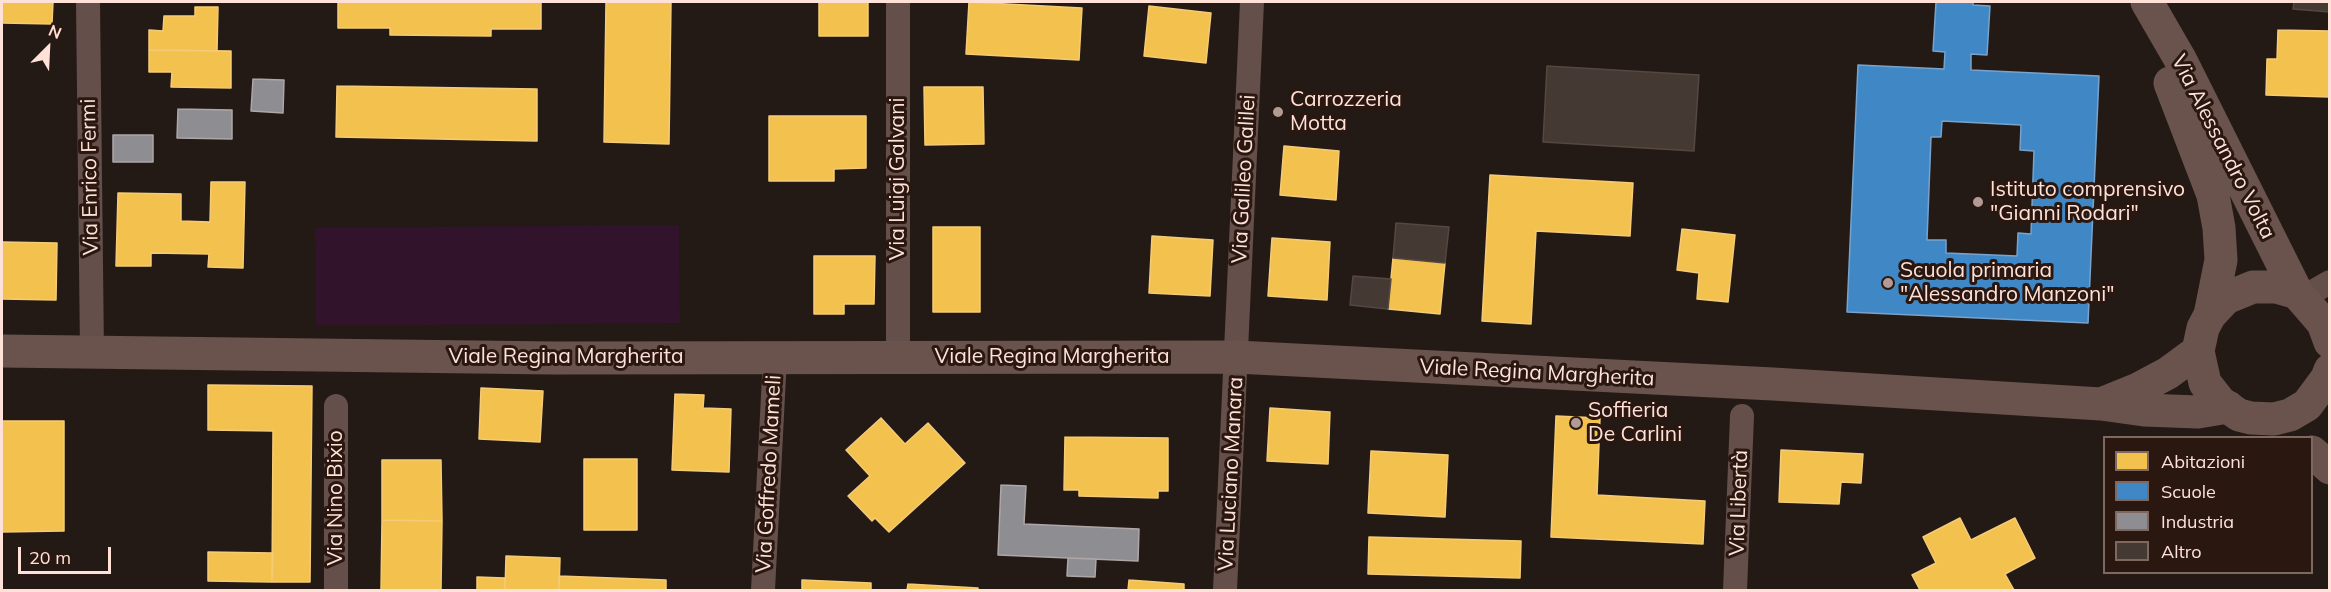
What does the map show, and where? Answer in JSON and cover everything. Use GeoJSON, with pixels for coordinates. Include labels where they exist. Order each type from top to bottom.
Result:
{"type":"FeatureCollection","features":[{"type":"Feature","properties":{"kind":"street","name":"Via Enrico Fermi"},"geometry":{"type":"LineString","coordinates":[[88,2],[92,352]]}},
{"type":"Feature","properties":{"kind":"street","name":"Via Luigi Galvani"},"geometry":{"type":"LineString","coordinates":[[898,2],[898,357]]}},
{"type":"Feature","properties":{"kind":"street","name":"Via Galileo Galilei"},"geometry":{"type":"LineString","coordinates":[[1236,357],[1252,2]]}},
{"type":"Feature","properties":{"kind":"street","name":"Via Alessandro Volta"},"geometry":{"type":"LineString","coordinates":[[2142,2],[2213,195],[2219,228],[2221,260],[2210,315]]}},
{"type":"Feature","properties":{"kind":"street","name":"Via Alessandro Volta"},"geometry":{"type":"LineString","coordinates":[[2147,2],[2310,291]]}},
{"type":"Feature","properties":{"kind":"street"},"geometry":{"type":"LineString","coordinates":[[2253,287],[2310,291],[2323,323],[2329,359],[2307,405],[2290,415],[2263,419],[2239,415],[2220,402],[2205,383],[2198,351],[2203,328],[2210,315],[2226,298],[2253,287]]}},
{"type":"Feature","properties":{"kind":"street","name":"Viale Regina Margherita"},"geometry":{"type":"LineString","coordinates":[[2,351],[554,358],[1236,357],[1773,384],[2101,404],[2144,410],[2198,412],[2228,407]]}},
{"type":"Feature","properties":{"kind":"street","name":"Viale Regina Margherita"},"geometry":{"type":"LineString","coordinates":[[2101,404],[2138,389],[2168,373],[2198,351]]}},
{"type":"Feature","properties":{"kind":"street","name":"Via Goffredo Mameli"},"geometry":{"type":"LineString","coordinates":[[763,591],[775,357]]}},
{"type":"Feature","properties":{"kind":"street","name":"Via Luciano Manara"},"geometry":{"type":"LineString","coordinates":[[1225,591],[1236,357]]}},
{"type":"Feature","properties":{"kind":"street","name":"Via Nino Bixio"},"geometry":{"type":"LineString","coordinates":[[336,406],[336,591]]}},
{"type":"Feature","properties":{"kind":"street","name":"Via Libertà"},"geometry":{"type":"LineString","coordinates":[[1736,591],[1742,416]]}},
{"type":"Feature","properties":{"kind":"street"},"geometry":{"type":"LineString","coordinates":[[2263,419],[2292,436]]}},
{"type":"Feature","properties":{"kind":"street"},"geometry":{"type":"LineString","coordinates":[[2313,453],[2330,468]]}},
{"type":"Feature","properties":{"kind":"shaded area"},"geometry":{"type":"Polygon","coordinates":[[[679,225],[680,323],[316,326],[315,228],[679,225]]]}},
{"type":"Feature","properties":{"kind":"building: Abitazioni"},"geometry":{"type":"Polygon","coordinates":[[[2,2],[53,2],[52,24],[2,23],[2,2]]]}},
{"type":"Feature","properties":{"kind":"building: Abitazioni"},"geometry":{"type":"Polygon","coordinates":[[[338,2],[541,2],[541,29],[491,29],[491,36],[390,35],[390,28],[338,28],[338,2]]]}},
{"type":"Feature","properties":{"kind":"building: Abitazioni"},"geometry":{"type":"Polygon","coordinates":[[[606,2],[671,2],[669,144],[604,142],[606,2]]]}},
{"type":"Feature","properties":{"kind":"building: Abitazioni"},"geometry":{"type":"Polygon","coordinates":[[[819,2],[868,2],[868,36],[819,36],[819,2]]]}},
{"type":"Feature","properties":{"kind":"building: Abitazioni"},"geometry":{"type":"Polygon","coordinates":[[[969,2],[1082,8],[1079,60],[966,54],[969,2]]]}},
{"type":"Feature","properties":{"kind":"building: Abitazioni"},"geometry":{"type":"Polygon","coordinates":[[[1149,6],[1211,13],[1206,63],[1144,56],[1149,6]]]}},
{"type":"Feature","properties":{"kind":"building: Abitazioni"},"geometry":{"type":"Polygon","coordinates":[[[195,7],[218,7],[217,51],[149,50],[149,30],[163,31],[164,16],[195,16],[195,7]]]}},
{"type":"Feature","properties":{"kind":"building: Abitazioni"},"geometry":{"type":"Polygon","coordinates":[[[2278,30],[2330,31],[2329,97],[2266,95],[2267,59],[2277,59],[2278,30]]]}},
{"type":"Feature","properties":{"kind":"building: Abitazioni"},"geometry":{"type":"Polygon","coordinates":[[[149,50],[231,51],[231,88],[171,87],[172,72],[149,72],[149,50]]]}},
{"type":"Feature","properties":{"kind":"building: Abitazioni"},"geometry":{"type":"Polygon","coordinates":[[[337,86],[537,89],[537,141],[336,137],[337,86]]]}},
{"type":"Feature","properties":{"kind":"building: Abitazioni"},"geometry":{"type":"Polygon","coordinates":[[[924,87],[983,87],[984,144],[925,145],[924,87]]]}},
{"type":"Feature","properties":{"kind":"building: Abitazioni"},"geometry":{"type":"Polygon","coordinates":[[[769,116],[866,116],[866,168],[834,169],[834,181],[769,181],[769,116]]]}},
{"type":"Feature","properties":{"kind":"building: Abitazioni"},"geometry":{"type":"Polygon","coordinates":[[[1284,146],[1339,151],[1336,200],[1280,195],[1284,146]]]}},
{"type":"Feature","properties":{"kind":"building: Abitazioni"},"geometry":{"type":"Polygon","coordinates":[[[1490,175],[1633,183],[1630,236],[1536,231],[1531,324],[1482,321],[1490,175]]]}},
{"type":"Feature","properties":{"kind":"building: Abitazioni"},"geometry":{"type":"Polygon","coordinates":[[[211,182],[245,182],[243,268],[208,267],[209,254],[151,253],[151,266],[116,266],[118,193],[181,194],[181,221],[210,222],[211,182]]]}},
{"type":"Feature","properties":{"kind":"building: Abitazioni"},"geometry":{"type":"Polygon","coordinates":[[[933,227],[980,227],[980,312],[933,312],[933,227]]]}},
{"type":"Feature","properties":{"kind":"building: Abitazioni"},"geometry":{"type":"Polygon","coordinates":[[[1682,229],[1735,235],[1728,302],[1697,299],[1699,273],[1677,270],[1682,229]]]}},
{"type":"Feature","properties":{"kind":"building: Abitazioni"},"geometry":{"type":"Polygon","coordinates":[[[1152,236],[1213,240],[1210,296],[1149,293],[1152,236]]]}},
{"type":"Feature","properties":{"kind":"building: Abitazioni"},"geometry":{"type":"Polygon","coordinates":[[[1272,238],[1330,242],[1327,300],[1268,296],[1272,238]]]}},
{"type":"Feature","properties":{"kind":"building: Abitazioni"},"geometry":{"type":"Polygon","coordinates":[[[2,242],[57,243],[56,300],[2,299],[2,242]]]}},
{"type":"Feature","properties":{"kind":"building: Abitazioni"},"geometry":{"type":"Polygon","coordinates":[[[814,256],[875,256],[874,304],[844,304],[844,314],[814,314],[814,256]]]}},
{"type":"Feature","properties":{"kind":"building: Abitazioni"},"geometry":{"type":"Polygon","coordinates":[[[1393,258],[1445,263],[1440,314],[1388,309],[1393,258]]]}},
{"type":"Feature","properties":{"kind":"building: Abitazioni"},"geometry":{"type":"Polygon","coordinates":[[[208,385],[312,386],[310,582],[272,582],[273,431],[208,430],[208,385]]]}},
{"type":"Feature","properties":{"kind":"building: Abitazioni"},"geometry":{"type":"Polygon","coordinates":[[[481,388],[543,391],[540,442],[479,439],[481,388]]]}},
{"type":"Feature","properties":{"kind":"building: Abitazioni"},"geometry":{"type":"Polygon","coordinates":[[[675,394],[704,395],[703,408],[731,409],[729,472],[672,470],[675,394]]]}},
{"type":"Feature","properties":{"kind":"building: Abitazioni"},"geometry":{"type":"Polygon","coordinates":[[[1270,408],[1330,412],[1328,464],[1267,461],[1270,408]]]}},
{"type":"Feature","properties":{"kind":"building: Abitazioni"},"geometry":{"type":"Polygon","coordinates":[[[1556,416],[1600,418],[1597,495],[1705,501],[1703,544],[1551,537],[1556,416]]]}},
{"type":"Feature","properties":{"kind":"building: Abitazioni"},"geometry":{"type":"Polygon","coordinates":[[[881,418],[905,444],[928,423],[965,463],[889,532],[875,518],[872,521],[848,496],[870,476],[846,450],[881,418]]]}},
{"type":"Feature","properties":{"kind":"building: Abitazioni"},"geometry":{"type":"Polygon","coordinates":[[[2,421],[64,421],[64,531],[2,532],[2,421]]]}},
{"type":"Feature","properties":{"kind":"building: Abitazioni"},"geometry":{"type":"Polygon","coordinates":[[[1065,437],[1168,438],[1168,491],[1158,491],[1158,498],[1079,496],[1079,490],[1064,490],[1065,437]]]}},
{"type":"Feature","properties":{"kind":"building: Abitazioni"},"geometry":{"type":"Polygon","coordinates":[[[1781,450],[1863,454],[1861,483],[1841,482],[1839,504],[1779,502],[1781,450]]]}},
{"type":"Feature","properties":{"kind":"building: Abitazioni"},"geometry":{"type":"Polygon","coordinates":[[[1371,451],[1448,455],[1445,517],[1368,513],[1371,451]]]}},
{"type":"Feature","properties":{"kind":"building: Abitazioni"},"geometry":{"type":"Polygon","coordinates":[[[584,459],[637,459],[637,530],[584,530],[584,459]]]}},
{"type":"Feature","properties":{"kind":"building: Abitazioni"},"geometry":{"type":"Polygon","coordinates":[[[382,460],[441,460],[442,521],[382,520],[382,460]]]}},
{"type":"Feature","properties":{"kind":"building: Abitazioni"},"geometry":{"type":"Polygon","coordinates":[[[1960,518],[1971,540],[2015,518],[2035,558],[2005,574],[2014,590],[1920,590],[1912,575],[1936,563],[1923,537],[1960,518]]]}},
{"type":"Feature","properties":{"kind":"building: Abitazioni"},"geometry":{"type":"Polygon","coordinates":[[[382,520],[442,521],[441,590],[381,590],[382,520]]]}},
{"type":"Feature","properties":{"kind":"building: Abitazioni"},"geometry":{"type":"Polygon","coordinates":[[[1369,537],[1521,541],[1520,578],[1368,574],[1369,537]]]}},
{"type":"Feature","properties":{"kind":"building: Abitazioni"},"geometry":{"type":"Polygon","coordinates":[[[208,552],[273,553],[272,582],[208,581],[208,552]]]}},
{"type":"Feature","properties":{"kind":"building: Abitazioni"},"geometry":{"type":"Polygon","coordinates":[[[506,556],[560,558],[559,590],[505,590],[506,556]]]}},
{"type":"Feature","properties":{"kind":"building: Abitazioni"},"geometry":{"type":"Polygon","coordinates":[[[559,576],[666,580],[666,590],[559,590],[559,576]]]}},
{"type":"Feature","properties":{"kind":"building: Abitazioni"},"geometry":{"type":"Polygon","coordinates":[[[477,577],[505,578],[505,590],[477,590],[477,577]]]}},
{"type":"Feature","properties":{"kind":"building: Abitazioni"},"geometry":{"type":"Polygon","coordinates":[[[802,580],[871,583],[871,590],[802,590],[802,580]]]}},
{"type":"Feature","properties":{"kind":"building: Abitazioni"},"geometry":{"type":"Polygon","coordinates":[[[1129,580],[1184,584],[1184,590],[1128,590],[1129,580]]]}},
{"type":"Feature","properties":{"kind":"building: Abitazioni"},"geometry":{"type":"Polygon","coordinates":[[[908,584],[978,588],[978,590],[907,590],[908,584]]]}},
{"type":"Feature","properties":{"kind":"building: Scuole"},"geometry":{"type":"Polygon","coordinates":[[[1936,2],[1973,2],[1973,5],[1990,6],[1987,55],[1971,54],[1971,70],[2099,76],[2088,323],[1847,312],[1858,65],[1944,69],[1945,52],[1933,51],[1936,2]],[[1942,121],[1941,137],[1931,137],[1927,240],[1946,240],[1946,253],[2017,256],[2018,233],[2031,234],[2034,151],[2020,150],[2021,125],[1942,121]]]}},
{"type":"Feature","properties":{"kind":"building: Industria"},"geometry":{"type":"Polygon","coordinates":[[[253,79],[284,80],[283,113],[251,111],[253,79]]]}},
{"type":"Feature","properties":{"kind":"building: Industria"},"geometry":{"type":"Polygon","coordinates":[[[178,109],[232,110],[232,139],[177,138],[178,109]]]}},
{"type":"Feature","properties":{"kind":"building: Industria"},"geometry":{"type":"Polygon","coordinates":[[[113,135],[153,135],[153,162],[113,162],[113,135]]]}},
{"type":"Feature","properties":{"kind":"building: Industria"},"geometry":{"type":"Polygon","coordinates":[[[1001,485],[1026,486],[1024,524],[1139,529],[1138,561],[998,555],[1001,485]]]}},
{"type":"Feature","properties":{"kind":"building: Industria"},"geometry":{"type":"Polygon","coordinates":[[[1068,558],[1096,559],[1095,577],[1067,576],[1068,558]]]}},
{"type":"Feature","properties":{"kind":"building: Altro"},"geometry":{"type":"Polygon","coordinates":[[[2294,2],[2330,2],[2330,12],[2293,9],[2294,2]]]}},
{"type":"Feature","properties":{"kind":"building: Altro"},"geometry":{"type":"Polygon","coordinates":[[[1547,66],[1699,75],[1694,151],[1543,142],[1547,66]]]}},
{"type":"Feature","properties":{"kind":"building: Altro"},"geometry":{"type":"Polygon","coordinates":[[[1396,223],[1449,227],[1445,263],[1393,258],[1396,223]]]}},
{"type":"Feature","properties":{"kind":"building: Altro"},"geometry":{"type":"Polygon","coordinates":[[[1353,276],[1391,279],[1388,309],[1350,305],[1353,276]]]}},
{"type":"Feature","properties":{"kind":"place","name":"Carrozzeria Motta"},"geometry":{"type":"Point","coordinates":[1278,112]}},
{"type":"Feature","properties":{"kind":"place","name":"Istituto comprensivo \"Gianni Rodari\""},"geometry":{"type":"Point","coordinates":[1978,202]}},
{"type":"Feature","properties":{"kind":"place","name":"Scuola primaria \"Alessandro Manzoni\""},"geometry":{"type":"Point","coordinates":[1888,283]}},
{"type":"Feature","properties":{"kind":"place","name":"Soffieria De Carlini"},"geometry":{"type":"Point","coordinates":[1576,423]}}]}
